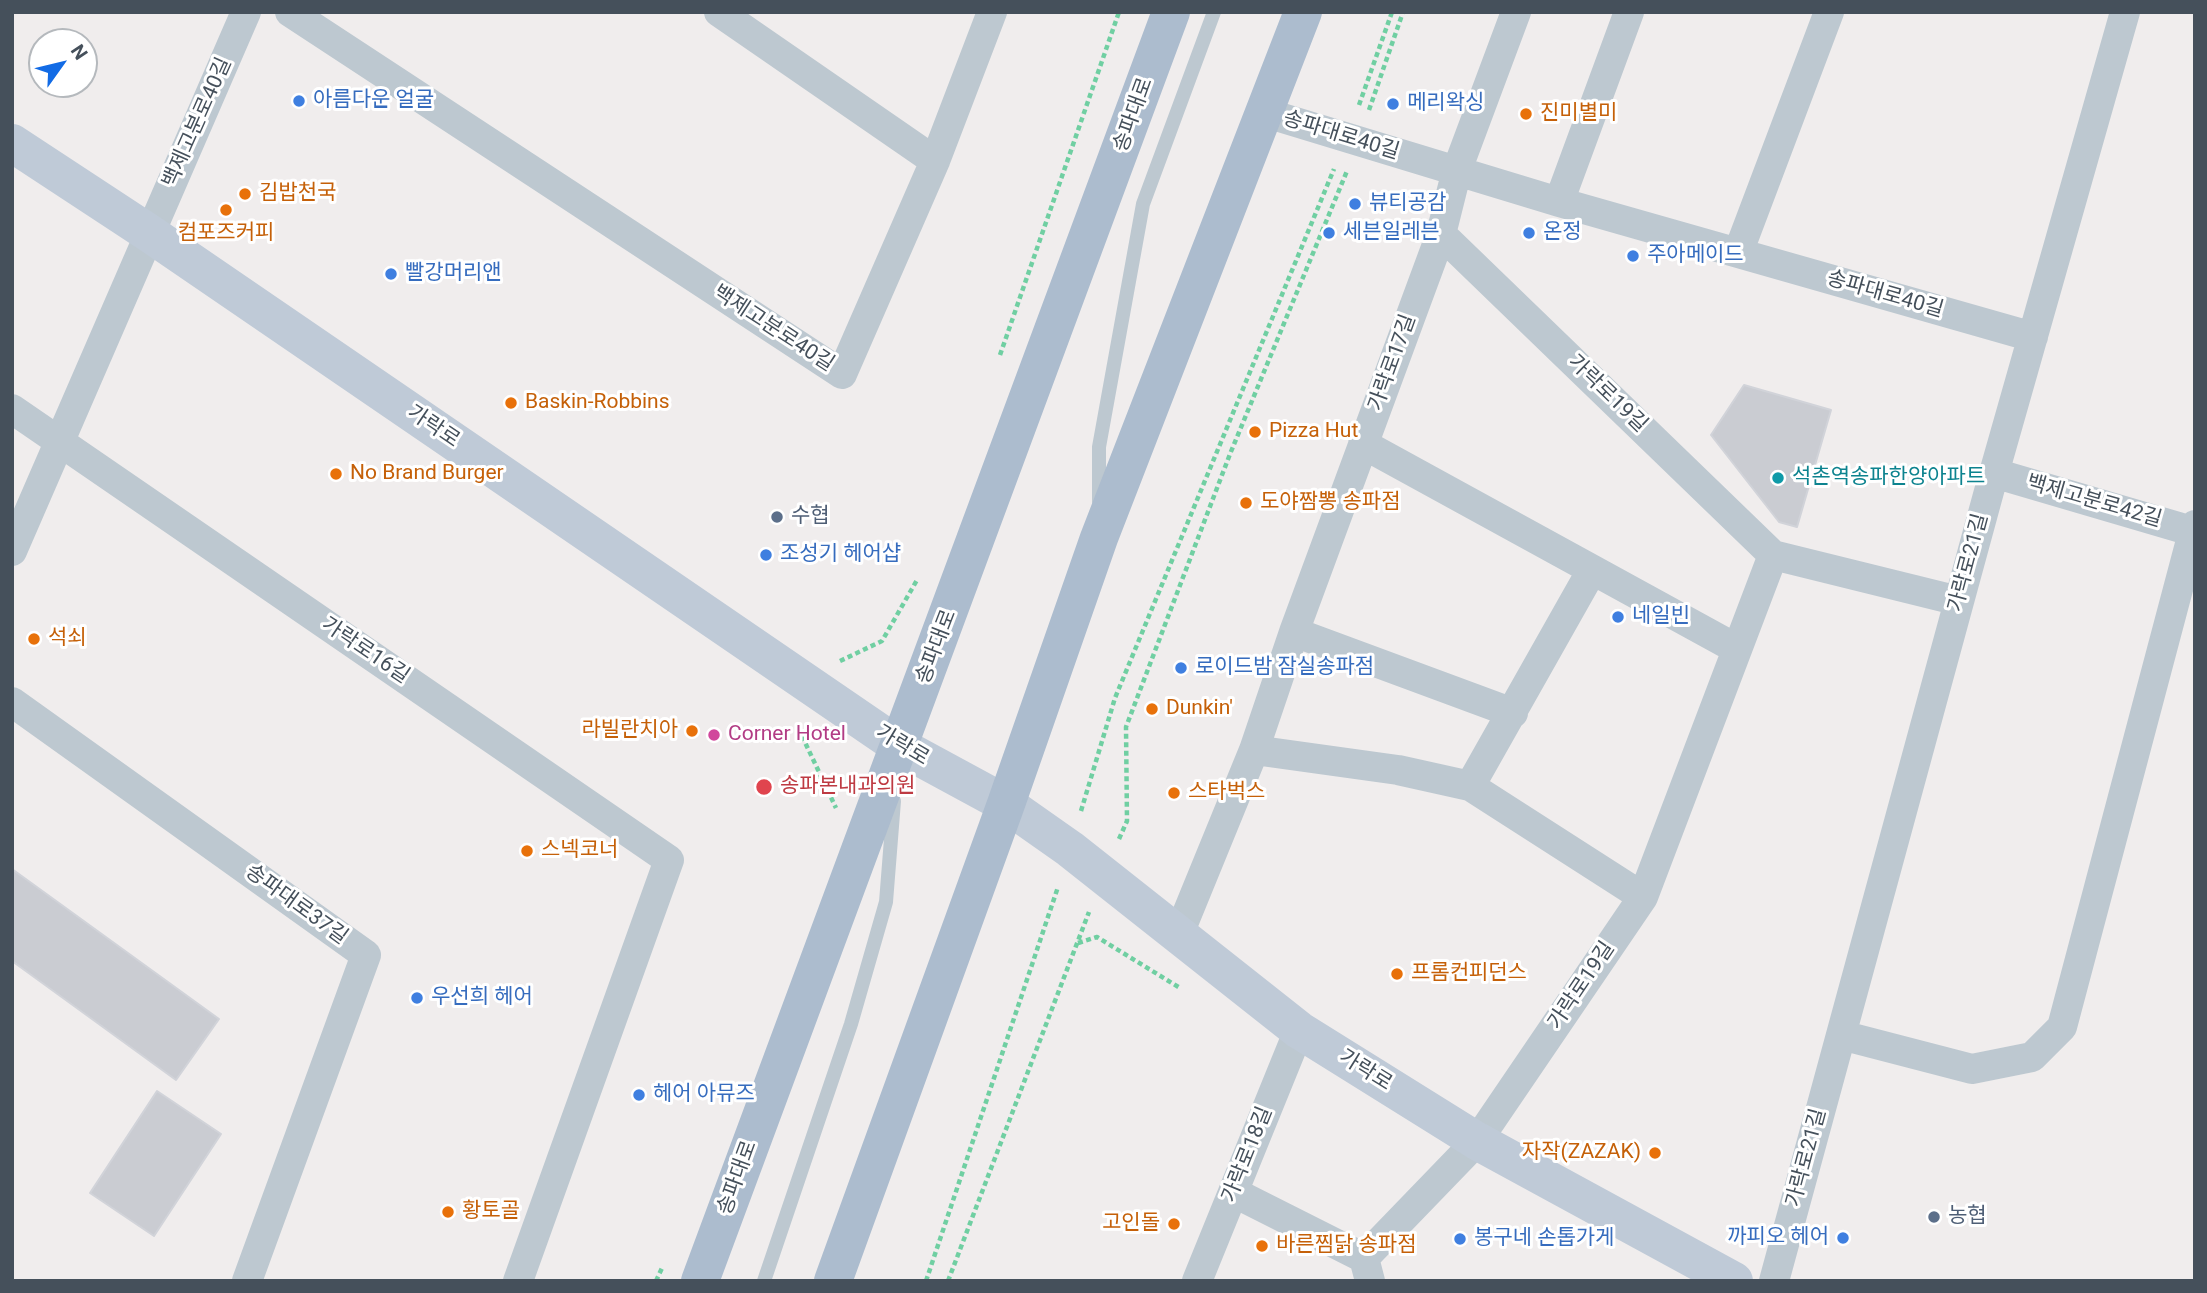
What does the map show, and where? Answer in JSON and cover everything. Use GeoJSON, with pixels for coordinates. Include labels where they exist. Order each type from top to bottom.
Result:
{"type":"FeatureCollection","features":[{"type":"Feature","properties":{"kind":"main road","name":"송파대로"},"geometry":{"type":"LineString","coordinates":[[700,1281],[1171,12]]}},
{"type":"Feature","properties":{"kind":"main road"},"geometry":{"type":"LineString","coordinates":[[833,1281],[1099,538],[1303,12]]}},
{"type":"Feature","properties":{"kind":"street","name":"백제고분로40길"},"geometry":{"type":"LineString","coordinates":[[149,233],[246,12]]}},
{"type":"Feature","properties":{"kind":"street","name":"백제고분로40길"},"geometry":{"type":"LineString","coordinates":[[290,12],[842,374],[935,161]]}},
{"type":"Feature","properties":{"kind":"street"},"geometry":{"type":"LineString","coordinates":[[719,12],[935,161],[992,12]]}},
{"type":"Feature","properties":{"kind":"street"},"geometry":{"type":"LineString","coordinates":[[1457,170],[1516,12]]}},
{"type":"Feature","properties":{"kind":"street"},"geometry":{"type":"LineString","coordinates":[[1559,202],[1629,12]]}},
{"type":"Feature","properties":{"kind":"street"},"geometry":{"type":"LineString","coordinates":[[1738,253],[1829,12]]}},
{"type":"Feature","properties":{"kind":"street","name":"가락로21길"},"geometry":{"type":"LineString","coordinates":[[1774,1281],[1994,473],[2125,12]]}},
{"type":"Feature","properties":{"kind":"street","name":"송파대로40길"},"geometry":{"type":"LineString","coordinates":[[1266,113],[1559,202],[2033,337]]}},
{"type":"Feature","properties":{"kind":"street","name":"가락로"},"geometry":{"type":"LineString","coordinates":[[12,143],[149,233],[899,746],[1006,804],[1070,849],[1299,1030],[1477,1141],[1734,1281]]}},
{"type":"Feature","properties":{"kind":"street","name":"가락로17길"},"geometry":{"type":"LineString","coordinates":[[1178,936],[1254,750],[1294,632],[1441,234],[1457,170]]}},
{"type":"Feature","properties":{"kind":"street"},"geometry":{"type":"LineString","coordinates":[[12,551],[149,233]]}},
{"type":"Feature","properties":{"kind":"street","name":"가락로19길"},"geometry":{"type":"LineString","coordinates":[[1367,1269],[1477,1141],[1643,897],[1773,555],[1441,234]]}},
{"type":"Feature","properties":{"kind":"street","name":"가락로16길"},"geometry":{"type":"LineString","coordinates":[[12,409],[669,860],[517,1281]]}},
{"type":"Feature","properties":{"kind":"street"},"geometry":{"type":"LineString","coordinates":[[1363,444],[1737,649]]}},
{"type":"Feature","properties":{"kind":"street","name":"백제고분로42길"},"geometry":{"type":"LineString","coordinates":[[1994,473],[2194,529]]}},
{"type":"Feature","properties":{"kind":"street"},"geometry":{"type":"LineString","coordinates":[[1841,1035],[1972,1069],[2032,1058],[2062,1027],[2194,529]]}},
{"type":"Feature","properties":{"kind":"street"},"geometry":{"type":"LineString","coordinates":[[1773,555],[1959,601]]}},
{"type":"Feature","properties":{"kind":"street"},"geometry":{"type":"LineString","coordinates":[[1470,786],[1592,570]]}},
{"type":"Feature","properties":{"kind":"street"},"geometry":{"type":"LineString","coordinates":[[1294,632],[1513,713]]}},
{"type":"Feature","properties":{"kind":"street","name":"송파대로37길"},"geometry":{"type":"LineString","coordinates":[[12,702],[366,955],[247,1281]]}},
{"type":"Feature","properties":{"kind":"street"},"geometry":{"type":"LineString","coordinates":[[1254,750],[1398,769],[1470,786],[1643,897]]}},
{"type":"Feature","properties":{"kind":"street","name":"가락로18길"},"geometry":{"type":"LineString","coordinates":[[1197,1281],[1299,1030]]}},
{"type":"Feature","properties":{"kind":"street"},"geometry":{"type":"LineString","coordinates":[[1233,1192],[1367,1269]]}},
{"type":"Feature","properties":{"kind":"lane"},"geometry":{"type":"LineString","coordinates":[[1099,538],[1100,447],[1143,204],[1214,12]]}},
{"type":"Feature","properties":{"kind":"lane"},"geometry":{"type":"LineString","coordinates":[[764,1281],[851,1024],[886,902],[899,746]]}},
{"type":"Feature","properties":{"kind":"path"},"geometry":{"type":"LineString","coordinates":[[996,365],[1119,12]]}},
{"type":"Feature","properties":{"kind":"path"},"geometry":{"type":"LineString","coordinates":[[926,1281],[1070,849],[1115,698],[1352,141],[1392,12]]}},
{"type":"Feature","properties":{"kind":"path"},"geometry":{"type":"LineString","coordinates":[[948,1281],[1103,875],[1127,821],[1126,727],[1403,12]]}},
{"type":"Feature","properties":{"kind":"path"},"geometry":{"type":"LineString","coordinates":[[830,666],[882,641],[921,572]]}},
{"type":"Feature","properties":{"kind":"building","name":"석촌역송파한양아파트"},"geometry":{"type":"Polygon","coordinates":[[[1744,385],[1831,410],[1797,527],[1779,522],[1711,435],[1744,385]]]}},
{"type":"Feature","properties":{"kind":"building"},"geometry":{"type":"Polygon","coordinates":[[[12,869],[219,1019],[176,1080],[12,961],[12,869]]]}},
{"type":"Feature","properties":{"kind":"building"},"geometry":{"type":"Polygon","coordinates":[[[157,1091],[221,1134],[154,1236],[90,1193],[157,1091]]]}},
{"type":"Feature","properties":{"kind":"place","name":"아름다운 얼굴"},"geometry":{"type":"Point","coordinates":[299,101]}},
{"type":"Feature","properties":{"kind":"place","name":"메리왁싱"},"geometry":{"type":"Point","coordinates":[1393,104]}},
{"type":"Feature","properties":{"kind":"place","name":"진미별미"},"geometry":{"type":"Point","coordinates":[1526,114]}},
{"type":"Feature","properties":{"kind":"place","name":"김밥천국"},"geometry":{"type":"Point","coordinates":[245,194]}},
{"type":"Feature","properties":{"kind":"place","name":"뷰티공감"},"geometry":{"type":"Point","coordinates":[1355,204]}},
{"type":"Feature","properties":{"kind":"place","name":"컴포즈커피"},"geometry":{"type":"Point","coordinates":[226,210]}},
{"type":"Feature","properties":{"kind":"place","name":"세븐일레븐"},"geometry":{"type":"Point","coordinates":[1329,233]}},
{"type":"Feature","properties":{"kind":"place","name":"온정"},"geometry":{"type":"Point","coordinates":[1529,233]}},
{"type":"Feature","properties":{"kind":"place","name":"주아메이드"},"geometry":{"type":"Point","coordinates":[1633,256]}},
{"type":"Feature","properties":{"kind":"place","name":"빨강머리앤"},"geometry":{"type":"Point","coordinates":[391,274]}},
{"type":"Feature","properties":{"kind":"place","name":"Baskin-Robbins"},"geometry":{"type":"Point","coordinates":[511,403]}},
{"type":"Feature","properties":{"kind":"place","name":"Pizza Hut"},"geometry":{"type":"Point","coordinates":[1255,432]}},
{"type":"Feature","properties":{"kind":"place","name":"No Brand Burger"},"geometry":{"type":"Point","coordinates":[336,474]}},
{"type":"Feature","properties":{"kind":"place","name":"석촌역송파한양아파트"},"geometry":{"type":"Point","coordinates":[1778,478]}},
{"type":"Feature","properties":{"kind":"place","name":"도야짬뽕 송파점"},"geometry":{"type":"Point","coordinates":[1246,503]}},
{"type":"Feature","properties":{"kind":"place","name":"수협"},"geometry":{"type":"Point","coordinates":[777,517]}},
{"type":"Feature","properties":{"kind":"place","name":"조성기 헤어샵"},"geometry":{"type":"Point","coordinates":[766,555]}},
{"type":"Feature","properties":{"kind":"place","name":"네일빈"},"geometry":{"type":"Point","coordinates":[1618,617]}},
{"type":"Feature","properties":{"kind":"place","name":"석쇠"},"geometry":{"type":"Point","coordinates":[34,639]}},
{"type":"Feature","properties":{"kind":"place","name":"로이드밤 잠실송파점"},"geometry":{"type":"Point","coordinates":[1181,668]}},
{"type":"Feature","properties":{"kind":"place","name":"Dunkin'"},"geometry":{"type":"Point","coordinates":[1152,709]}},
{"type":"Feature","properties":{"kind":"place","name":"라빌란치아"},"geometry":{"type":"Point","coordinates":[692,731]}},
{"type":"Feature","properties":{"kind":"place","name":"Corner Hotel"},"geometry":{"type":"Point","coordinates":[714,735]}},
{"type":"Feature","properties":{"kind":"place","name":"송파본내과의원"},"geometry":{"type":"Point","coordinates":[764,787]}},
{"type":"Feature","properties":{"kind":"place","name":"스타벅스"},"geometry":{"type":"Point","coordinates":[1174,793]}},
{"type":"Feature","properties":{"kind":"place","name":"스넥코너"},"geometry":{"type":"Point","coordinates":[527,851]}},
{"type":"Feature","properties":{"kind":"place","name":"프롬컨피던스"},"geometry":{"type":"Point","coordinates":[1397,974]}},
{"type":"Feature","properties":{"kind":"place","name":"우선희 헤어"},"geometry":{"type":"Point","coordinates":[417,998]}},
{"type":"Feature","properties":{"kind":"place","name":"헤어 아뮤즈"},"geometry":{"type":"Point","coordinates":[639,1095]}},
{"type":"Feature","properties":{"kind":"place","name":"자작(ZAZAK)"},"geometry":{"type":"Point","coordinates":[1655,1153]}},
{"type":"Feature","properties":{"kind":"place","name":"황토골"},"geometry":{"type":"Point","coordinates":[448,1212]}},
{"type":"Feature","properties":{"kind":"place","name":"농협"},"geometry":{"type":"Point","coordinates":[1934,1217]}},
{"type":"Feature","properties":{"kind":"place","name":"고인돌"},"geometry":{"type":"Point","coordinates":[1174,1224]}},
{"type":"Feature","properties":{"kind":"place","name":"까피오 헤어"},"geometry":{"type":"Point","coordinates":[1843,1238]}},
{"type":"Feature","properties":{"kind":"place","name":"봉구네 손톱가게"},"geometry":{"type":"Point","coordinates":[1460,1239]}},
{"type":"Feature","properties":{"kind":"place","name":"바른찜닭 송파점"},"geometry":{"type":"Point","coordinates":[1262,1246]}}]}
